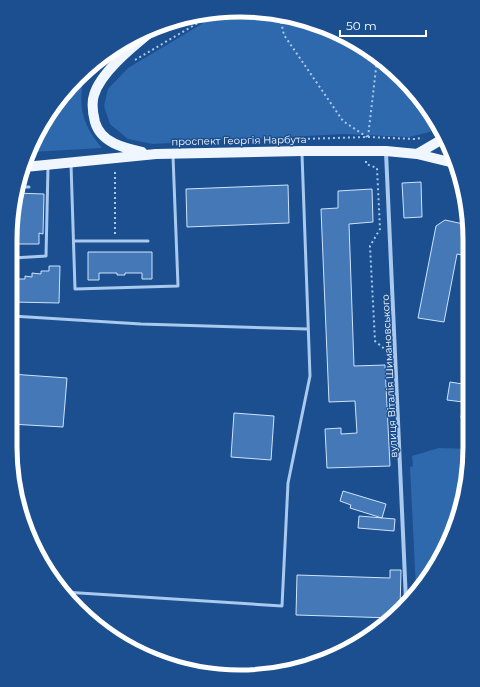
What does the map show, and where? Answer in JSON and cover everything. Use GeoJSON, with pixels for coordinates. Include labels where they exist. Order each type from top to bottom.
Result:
{"type":"FeatureCollection","features":[{"type":"Feature","properties":{"kind":"main road"},"geometry":{"type":"LineString","coordinates":[[141,40],[129,50],[101,81],[94,95],[92,111],[96,126],[108,140],[122,148],[156,154]]}},
{"type":"Feature","properties":{"kind":"main road"},"geometry":{"type":"LineString","coordinates":[[417,154],[440,141]]}},
{"type":"Feature","properties":{"kind":"main road","name":"проспект Георгія Нарбута"},"geometry":{"type":"LineString","coordinates":[[30,166],[156,154],[302,151],[386,151],[417,154],[449,162]]}},
{"type":"Feature","properties":{"kind":"street","name":"вулиця Віталія Шимановського"},"geometry":{"type":"LineString","coordinates":[[386,151],[406,596]]}},
{"type":"Feature","properties":{"kind":"lane"},"geometry":{"type":"LineString","coordinates":[[71,592],[282,606],[288,483],[310,376],[302,151]]}},
{"type":"Feature","properties":{"kind":"lane"},"geometry":{"type":"LineString","coordinates":[[71,162],[75,288],[178,286],[173,154]]}},
{"type":"Feature","properties":{"kind":"lane"},"geometry":{"type":"LineString","coordinates":[[17,258],[46,256],[48,165]]}},
{"type":"Feature","properties":{"kind":"lane"},"geometry":{"type":"LineString","coordinates":[[24,187],[29,187]]}},
{"type":"Feature","properties":{"kind":"lane"},"geometry":{"type":"LineString","coordinates":[[74,241],[148,241]]}},
{"type":"Feature","properties":{"kind":"lane"},"geometry":{"type":"LineString","coordinates":[[17,316],[141,324],[308,329]]}},
{"type":"Feature","properties":{"kind":"path"},"geometry":{"type":"LineString","coordinates":[[134,60],[203,20]]}},
{"type":"Feature","properties":{"kind":"path"},"geometry":{"type":"LineString","coordinates":[[281,21],[284,35],[343,121],[368,137]]}},
{"type":"Feature","properties":{"kind":"path"},"geometry":{"type":"LineString","coordinates":[[368,137],[377,63]]}},
{"type":"Feature","properties":{"kind":"path"},"geometry":{"type":"LineString","coordinates":[[266,140],[289,138],[368,137],[414,140],[428,136]]}},
{"type":"Feature","properties":{"kind":"path"},"geometry":{"type":"LineString","coordinates":[[368,151],[366,164],[377,168],[380,229],[370,246],[375,341],[389,353]]}},
{"type":"Feature","properties":{"kind":"path"},"geometry":{"type":"LineString","coordinates":[[115,168],[115,242]]}},
{"type":"Feature","properties":{"kind":"shaded area"},"geometry":{"type":"Polygon","coordinates":[[[225,17],[255,17],[284,21],[312,29],[339,40],[376,63],[408,93],[434,130],[409,137],[344,134],[153,144],[128,139],[110,124],[104,106],[108,89],[128,68],[210,19],[225,17]]]}},
{"type":"Feature","properties":{"kind":"shaded area"},"geometry":{"type":"Polygon","coordinates":[[[83,82],[81,101],[84,117],[91,133],[102,148],[35,152],[47,128],[63,104],[83,82]]]}},
{"type":"Feature","properties":{"kind":"shaded area"},"geometry":{"type":"Polygon","coordinates":[[[439,448],[463,449],[463,462],[459,491],[451,519],[440,546],[416,584],[410,467],[413,466],[412,456],[439,448]]]}},
{"type":"Feature","properties":{"kind":"building"},"geometry":{"type":"Polygon","coordinates":[[[421,182],[422,217],[404,218],[402,183],[421,182]]]}},
{"type":"Feature","properties":{"kind":"building"},"geometry":{"type":"Polygon","coordinates":[[[288,185],[289,223],[187,227],[186,189],[288,185]]]}},
{"type":"Feature","properties":{"kind":"building"},"geometry":{"type":"Polygon","coordinates":[[[372,189],[373,222],[349,224],[354,366],[385,365],[390,466],[327,468],[325,429],[341,428],[341,434],[357,433],[355,401],[329,402],[321,209],[338,208],[338,191],[372,189]]]}},
{"type":"Feature","properties":{"kind":"building"},"geometry":{"type":"Polygon","coordinates":[[[22,193],[44,194],[43,234],[39,233],[39,244],[17,244],[17,225],[22,193]]]}},
{"type":"Feature","properties":{"kind":"building"},"geometry":{"type":"Polygon","coordinates":[[[445,220],[463,225],[463,255],[457,254],[444,322],[418,318],[436,226],[445,220]]]}},
{"type":"Feature","properties":{"kind":"building"},"geometry":{"type":"Polygon","coordinates":[[[88,252],[152,252],[152,279],[142,279],[142,273],[125,273],[125,275],[117,275],[117,273],[99,273],[99,280],[88,280],[88,252]]]}},
{"type":"Feature","properties":{"kind":"building"},"geometry":{"type":"Polygon","coordinates":[[[49,266],[60,266],[59,303],[17,302],[17,279],[25,279],[25,276],[32,277],[32,273],[41,274],[41,271],[49,271],[49,266]]]}},
{"type":"Feature","properties":{"kind":"building"},"geometry":{"type":"Polygon","coordinates":[[[17,374],[67,378],[63,427],[17,424],[17,374]]]}},
{"type":"Feature","properties":{"kind":"building"},"geometry":{"type":"Polygon","coordinates":[[[450,382],[463,384],[463,402],[447,400],[450,382]]]}},
{"type":"Feature","properties":{"kind":"building"},"geometry":{"type":"Polygon","coordinates":[[[463,402],[463,418],[461,418],[463,402]]]}},
{"type":"Feature","properties":{"kind":"building"},"geometry":{"type":"Polygon","coordinates":[[[234,413],[274,416],[271,460],[231,457],[234,413]]]}},
{"type":"Feature","properties":{"kind":"building"},"geometry":{"type":"Polygon","coordinates":[[[343,491],[386,504],[382,518],[350,508],[351,505],[340,501],[343,491]]]}},
{"type":"Feature","properties":{"kind":"building"},"geometry":{"type":"Polygon","coordinates":[[[359,516],[395,519],[394,531],[358,528],[359,516]]]}},
{"type":"Feature","properties":{"kind":"building"},"geometry":{"type":"Polygon","coordinates":[[[390,570],[401,570],[400,603],[384,618],[296,615],[297,575],[390,578],[390,570]]]}}]}
